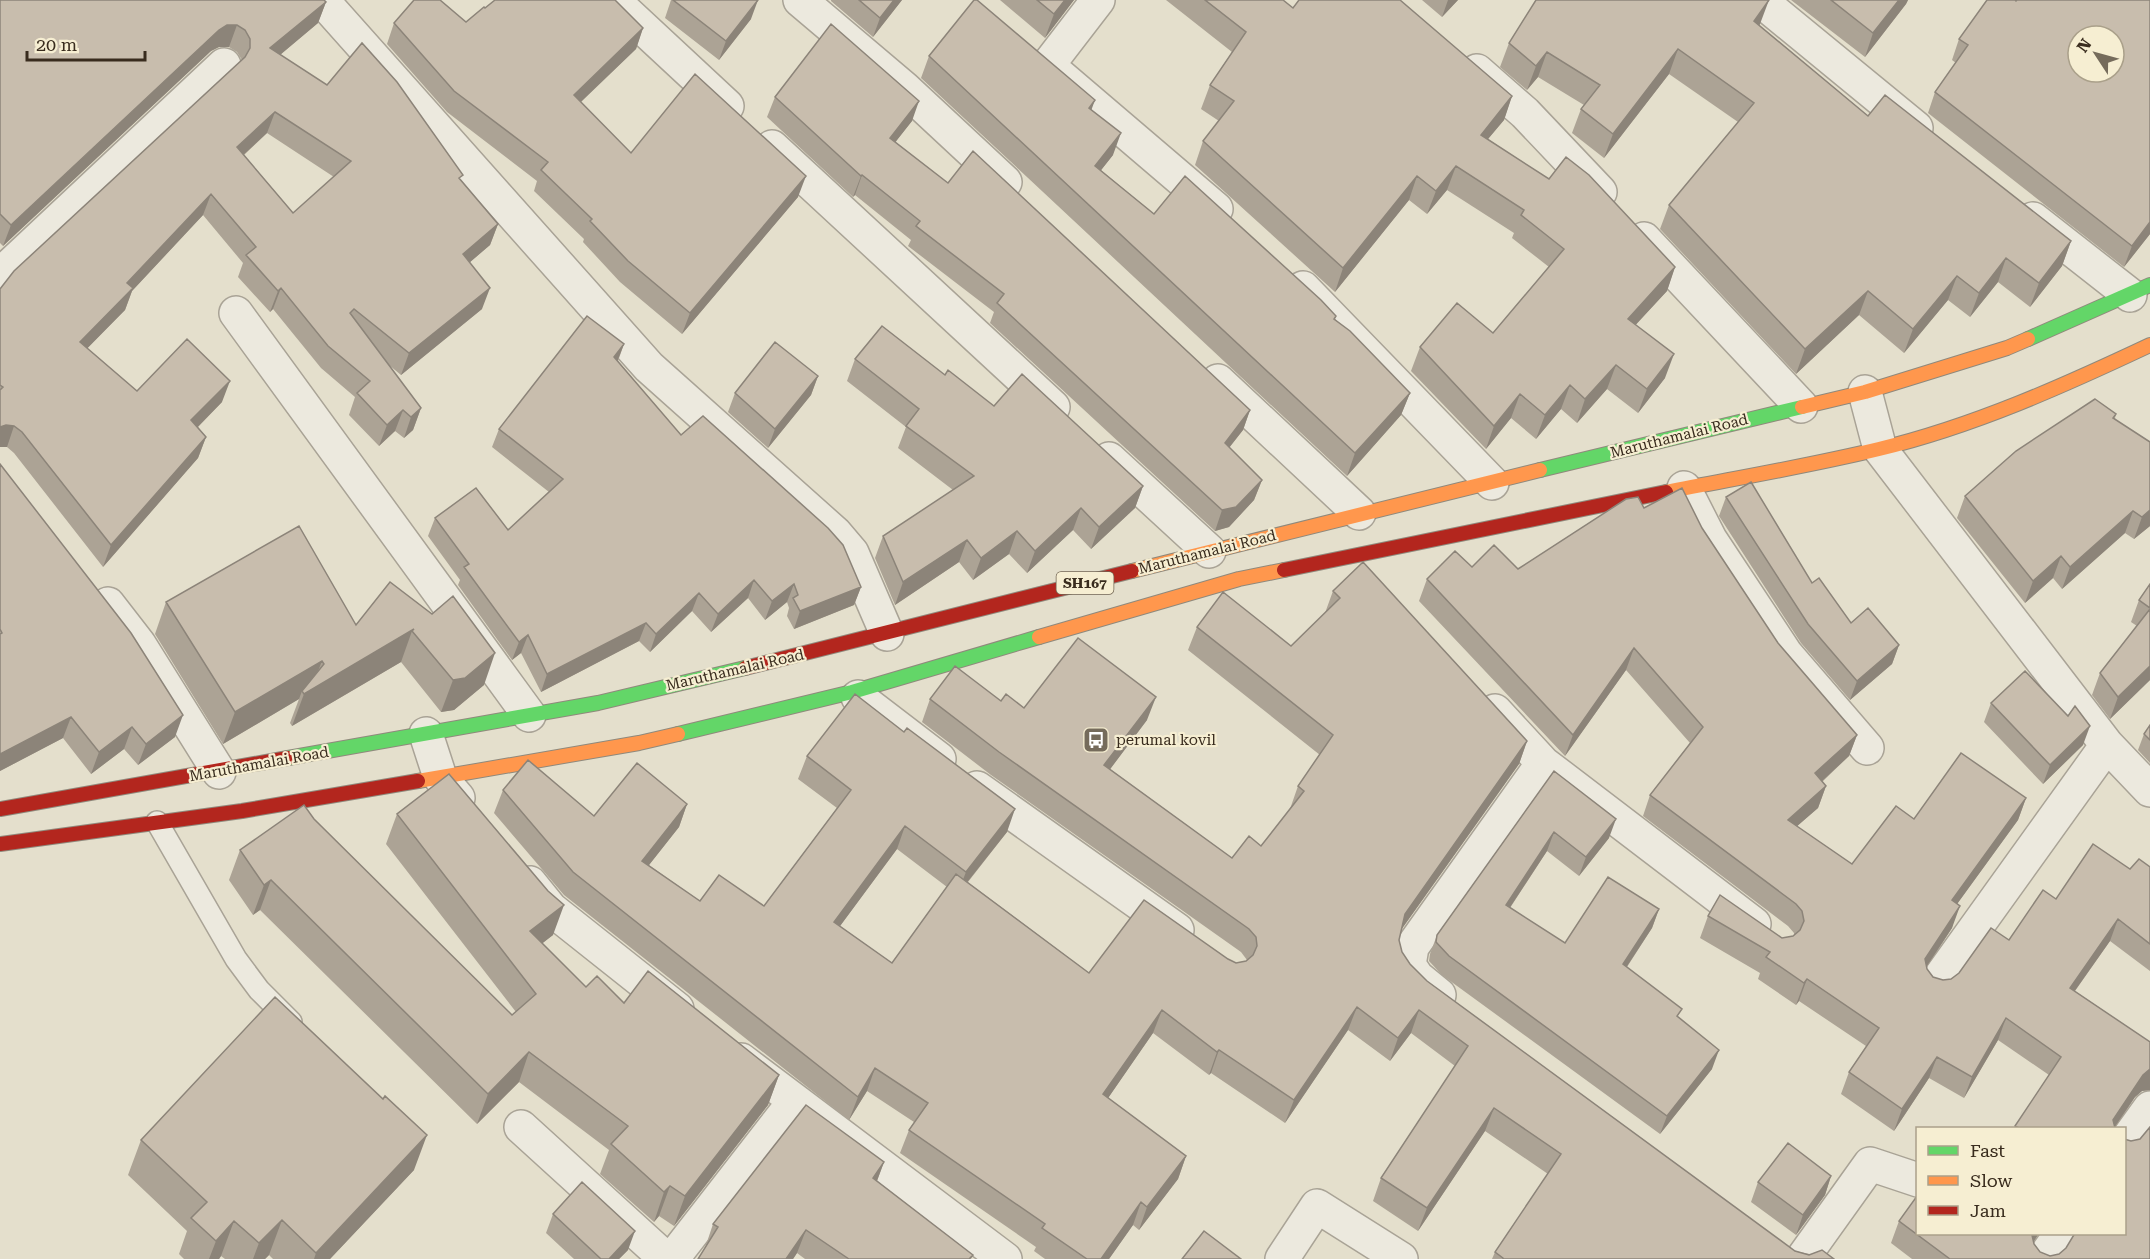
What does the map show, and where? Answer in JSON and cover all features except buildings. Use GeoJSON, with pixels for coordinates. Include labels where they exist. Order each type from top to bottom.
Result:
{"type":"FeatureCollection","features":[{"type":"Feature","properties":{"kind":"main road","name":"Maruthamalai Road"},"geometry":{"type":"LineString","coordinates":[[0,809],[598,703],[887,634],[1359,513],[1865,392],[2007,348],[2140,290]]}},
{"type":"Feature","properties":{"kind":"main road","name":"SH167"},"geometry":{"type":"LineString","coordinates":[[0,844],[242,811],[639,743],[852,692],[1239,579],[1880,449],[1947,429],[2050,392],[2150,345]]}},
{"type":"Feature","properties":{"kind":"street"},"geometry":{"type":"LineString","coordinates":[[322,0],[649,367],[835,533],[852,553],[887,634]]}},
{"type":"Feature","properties":{"kind":"street"},"geometry":{"type":"LineString","coordinates":[[613,0],[1209,551]]}},
{"type":"Feature","properties":{"kind":"street"},"geometry":{"type":"LineString","coordinates":[[800,0],[904,88],[1026,202]]}},
{"type":"Feature","properties":{"kind":"street"},"geometry":{"type":"LineString","coordinates":[[1098,0],[1035,56],[1176,173],[1238,229]]}},
{"type":"Feature","properties":{"kind":"street"},"geometry":{"type":"LineString","coordinates":[[1760,0],[1937,144]]}},
{"type":"Feature","properties":{"kind":"street"},"geometry":{"type":"LineString","coordinates":[[1455,52],[1525,113],[1801,406]]}},
{"type":"Feature","properties":{"kind":"street"},"geometry":{"type":"LineString","coordinates":[[0,275],[224,64]]}},
{"type":"Feature","properties":{"kind":"street"},"geometry":{"type":"LineString","coordinates":[[2010,201],[2140,290]]}},
{"type":"Feature","properties":{"kind":"street"},"geometry":{"type":"LineString","coordinates":[[1282,269],[1326,309],[1492,483]]}},
{"type":"Feature","properties":{"kind":"street"},"geometry":{"type":"LineString","coordinates":[[236,313],[529,715]]}},
{"type":"Feature","properties":{"kind":"street"},"geometry":{"type":"LineString","coordinates":[[1193,358],[1359,513]]}},
{"type":"Feature","properties":{"kind":"street"},"geometry":{"type":"LineString","coordinates":[[1865,392],[1880,449],[2107,745],[2150,790]]}},
{"type":"Feature","properties":{"kind":"street"},"geometry":{"type":"LineString","coordinates":[[1684,488],[1710,539],[1786,654],[1867,748]]}},
{"type":"Feature","properties":{"kind":"street"},"geometry":{"type":"LineString","coordinates":[[1352,555],[1376,581]]}},
{"type":"Feature","properties":{"kind":"street"},"geometry":{"type":"LineString","coordinates":[[88,578],[139,644],[219,772]]}},
{"type":"Feature","properties":{"kind":"street"},"geometry":{"type":"LineString","coordinates":[[1472,685],[1544,763],[1698,883],[1777,941]]}},
{"type":"Feature","properties":{"kind":"street"},"geometry":{"type":"LineString","coordinates":[[852,692],[980,790],[1201,947]]}},
{"type":"Feature","properties":{"kind":"street"},"geometry":{"type":"LineString","coordinates":[[426,734],[440,777],[477,821]]}},
{"type":"Feature","properties":{"kind":"street"},"geometry":{"type":"LineString","coordinates":[[1936,983],[2107,745]]}},
{"type":"Feature","properties":{"kind":"street"},"geometry":{"type":"LineString","coordinates":[[1459,1010],[1417,978],[1409,965],[1412,947],[1544,763]]}},
{"type":"Feature","properties":{"kind":"street"},"geometry":{"type":"LineString","coordinates":[[507,856],[551,909],[794,1102],[1005,1259]]}},
{"type":"Feature","properties":{"kind":"street"},"geometry":{"type":"LineString","coordinates":[[672,1259],[794,1102]]}},
{"type":"Feature","properties":{"kind":"street"},"geometry":{"type":"LineString","coordinates":[[2126,1141],[2150,1108]]}},
{"type":"Feature","properties":{"kind":"street"},"geometry":{"type":"LineString","coordinates":[[521,1127],[666,1259]]}},
{"type":"Feature","properties":{"kind":"street"},"geometry":{"type":"LineString","coordinates":[[1793,1254],[1870,1164],[1916,1180]]}},
{"type":"Feature","properties":{"kind":"street"},"geometry":{"type":"LineString","coordinates":[[1282,1259],[1317,1206],[1401,1259]]}},
{"type":"Feature","properties":{"kind":"street"},"geometry":{"type":"LineString","coordinates":[[2043,1259],[2060,1235]]}},
{"type":"Feature","properties":{"kind":"lane"},"geometry":{"type":"LineString","coordinates":[[157,822],[236,959],[259,990],[305,1037]]}},
{"type":"Feature","properties":{"kind":"traffic: fast"},"geometry":{"type":"LineString","coordinates":[[2028,339],[2150,285]]}},
{"type":"Feature","properties":{"kind":"traffic: fast"},"geometry":{"type":"LineString","coordinates":[[1540,470],[1802,407]]}},
{"type":"Feature","properties":{"kind":"traffic: fast"},"geometry":{"type":"LineString","coordinates":[[678,734],[852,692],[1039,637]]}},
{"type":"Feature","properties":{"kind":"traffic: fast"},"geometry":{"type":"LineString","coordinates":[[288,758],[598,703],[745,668]]}},
{"type":"Feature","properties":{"kind":"traffic: slow"},"geometry":{"type":"LineString","coordinates":[[1802,407],[1865,392],[2007,348],[2028,339]]}},
{"type":"Feature","properties":{"kind":"traffic: slow"},"geometry":{"type":"LineString","coordinates":[[1666,492],[1826,461],[1914,440],[2018,404],[2150,345]]}},
{"type":"Feature","properties":{"kind":"traffic: slow"},"geometry":{"type":"LineString","coordinates":[[1132,571],[1540,470]]}},
{"type":"Feature","properties":{"kind":"traffic: slow"},"geometry":{"type":"LineString","coordinates":[[1039,637],[1239,579],[1284,570]]}},
{"type":"Feature","properties":{"kind":"traffic: slow"},"geometry":{"type":"LineString","coordinates":[[418,781],[639,743],[678,734]]}},
{"type":"Feature","properties":{"kind":"traffic: jam"},"geometry":{"type":"LineString","coordinates":[[1284,570],[1666,492]]}},
{"type":"Feature","properties":{"kind":"traffic: jam"},"geometry":{"type":"LineString","coordinates":[[745,668],[1132,571]]}},
{"type":"Feature","properties":{"kind":"traffic: jam"},"geometry":{"type":"LineString","coordinates":[[0,809],[288,758]]}},
{"type":"Feature","properties":{"kind":"traffic: jam"},"geometry":{"type":"LineString","coordinates":[[0,844],[242,811],[418,781]]}},
{"type":"Feature","properties":{"kind":"place","name":"perumal kovil"},"geometry":{"type":"Point","coordinates":[1096,740]}}]}
